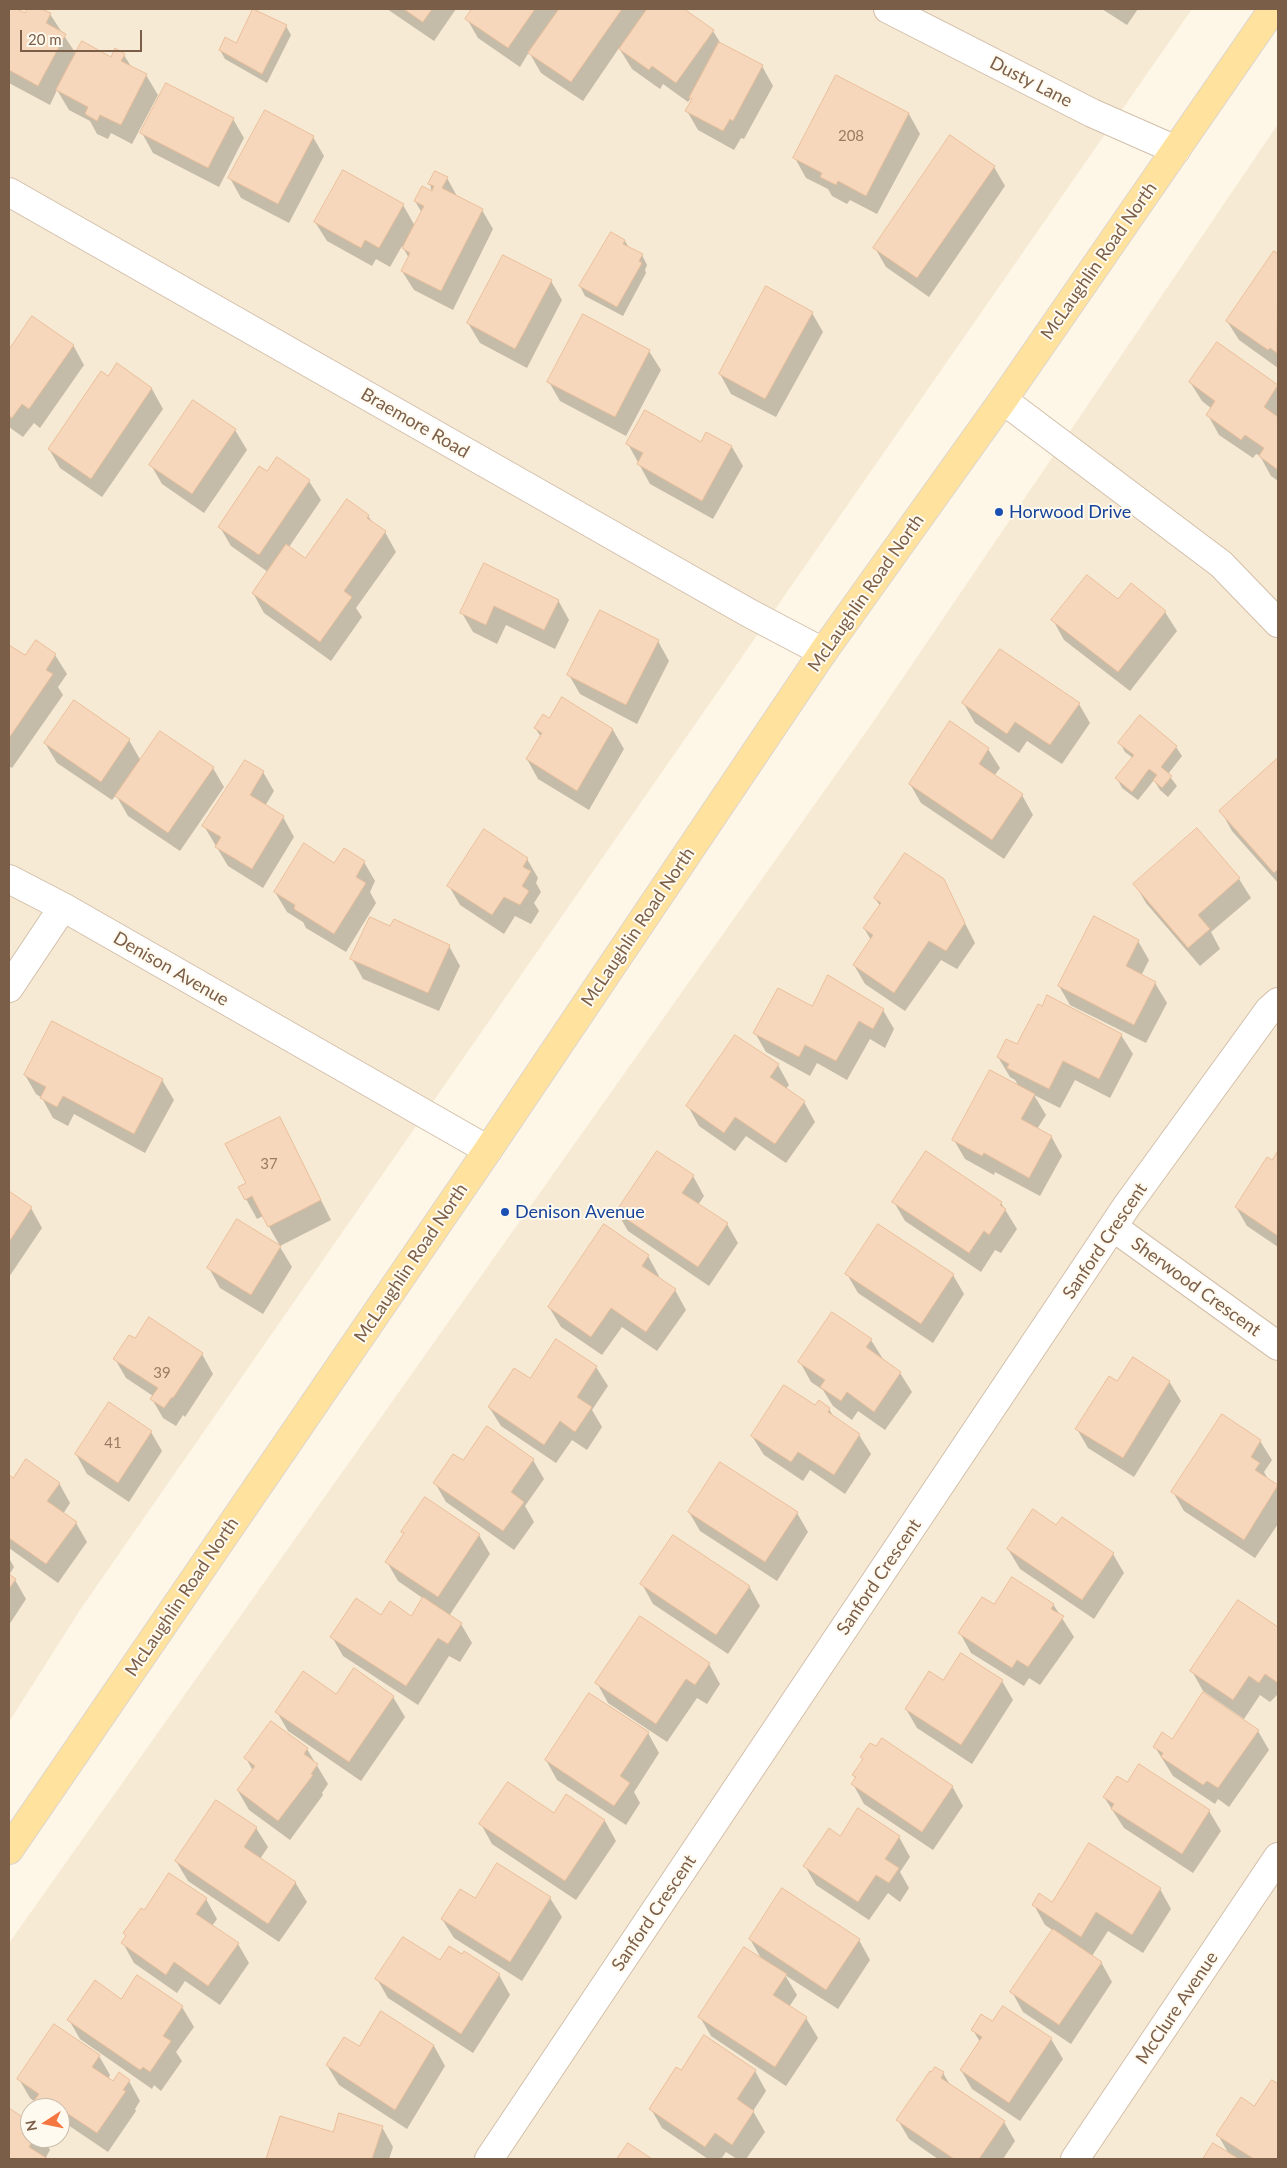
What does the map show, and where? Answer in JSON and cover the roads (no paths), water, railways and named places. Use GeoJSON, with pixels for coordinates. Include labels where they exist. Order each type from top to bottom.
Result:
{"type":"FeatureCollection","features":[{"type":"Feature","properties":{"kind":"main road","name":"McLaughlin Road North"},"geometry":{"type":"LineString","coordinates":[[9,1850],[488,1150],[823,652],[1003,400],[1273,9]]}},
{"type":"Feature","properties":{"kind":"street","name":"Dusty Lane"},"geometry":{"type":"LineString","coordinates":[[888,9],[1092,113],[1176,150]]}},
{"type":"Feature","properties":{"kind":"street","name":"Braemore Road"},"geometry":{"type":"LineString","coordinates":[[9,192],[749,613],[823,652]]}},
{"type":"Feature","properties":{"kind":"street"},"geometry":{"type":"LineString","coordinates":[[1003,400],[1221,564],[1278,623]]}},
{"type":"Feature","properties":{"kind":"street","name":"Denison Avenue"},"geometry":{"type":"LineString","coordinates":[[9,880],[63,907],[488,1150]]}},
{"type":"Feature","properties":{"kind":"street"},"geometry":{"type":"LineString","coordinates":[[9,988],[63,907]]}},
{"type":"Feature","properties":{"kind":"street","name":"Sanford Crescent"},"geometry":{"type":"LineString","coordinates":[[489,2159],[1113,1227],[1269,1010],[1278,1002]]}},
{"type":"Feature","properties":{"kind":"street","name":"Sherwood Crescent"},"geometry":{"type":"LineString","coordinates":[[1113,1227],[1278,1346]]}},
{"type":"Feature","properties":{"kind":"street","name":"McClure Avenue"},"geometry":{"type":"LineString","coordinates":[[1075,2159],[1278,1857]]}},
{"type":"Feature","properties":{"kind":"place","name":"Horwood Drive"},"geometry":{"type":"Point","coordinates":[999,512]}},
{"type":"Feature","properties":{"kind":"place","name":"Denison Avenue"},"geometry":{"type":"Point","coordinates":[505,1212]}}]}
